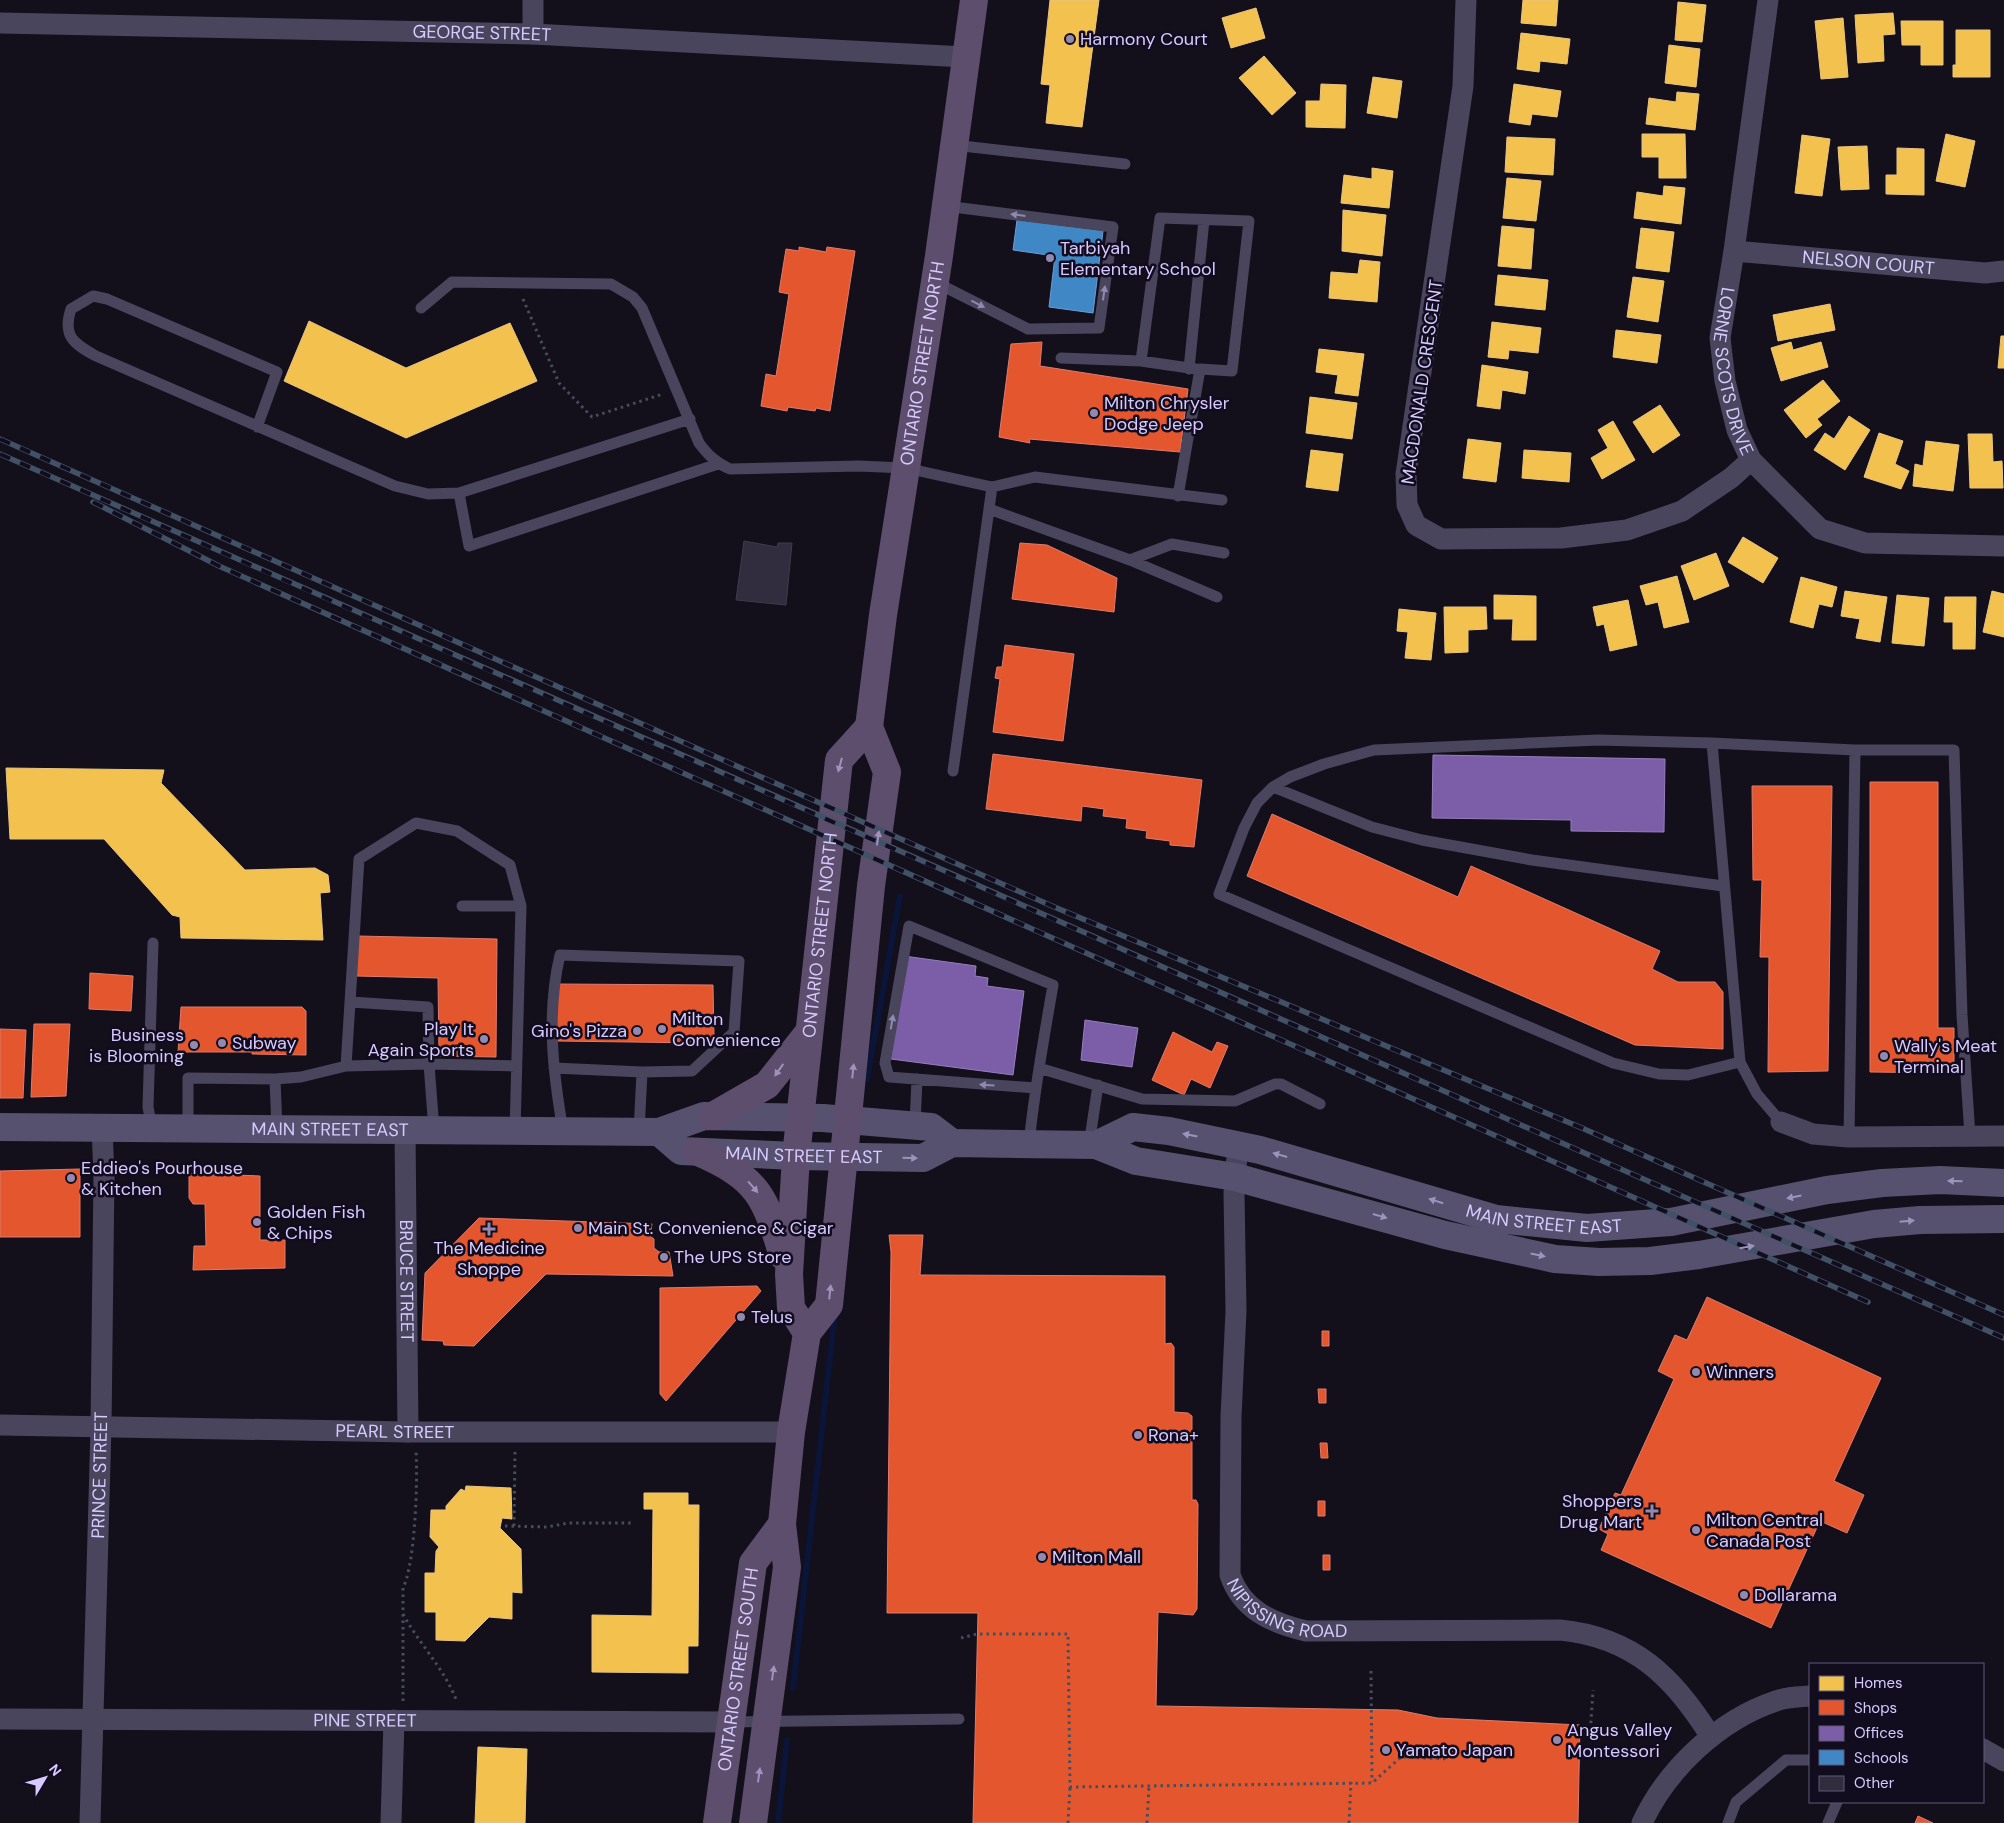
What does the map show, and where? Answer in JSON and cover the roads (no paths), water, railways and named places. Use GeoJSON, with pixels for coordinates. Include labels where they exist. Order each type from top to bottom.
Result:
{"type":"FeatureCollection","features":[{"type":"Feature","properties":{"kind":"main road","name":"ONTARIO STREET NORTH"},"geometry":{"type":"LineString","coordinates":[[844,1157],[871,886],[887,772],[869,727],[882,615],[935,282],[964,57],[974,0]]}},
{"type":"Feature","properties":{"kind":"main road","name":"ONTARIO STREET NORTH"},"geometry":{"type":"LineString","coordinates":[[796,1156],[802,1118],[809,1032],[839,760],[869,727]]}},
{"type":"Feature","properties":{"kind":"main road"},"geometry":{"type":"LineString","coordinates":[[713,1116],[768,1085],[809,1032]]}},
{"type":"Feature","properties":{"kind":"main road","name":"MAIN STREET EAST"},"geometry":{"type":"LineString","coordinates":[[0,1127],[649,1132],[704,1116],[713,1116],[848,1120],[915,1125],[931,1127],[952,1143]]}},
{"type":"Feature","properties":{"kind":"main road","name":"MAIN STREET EAST"},"geometry":{"type":"LineString","coordinates":[[1093,1145],[1133,1127],[1169,1131],[1238,1144],[1352,1175],[1496,1219],[1587,1228],[1671,1222],[1827,1190],[1882,1183],[1940,1180],[2004,1183]]}},
{"type":"Feature","properties":{"kind":"main road","name":"MAIN STREET EAST"},"geometry":{"type":"LineString","coordinates":[[649,1132],[681,1151],[796,1156],[922,1158],[952,1143],[1093,1145],[1136,1161],[1236,1176],[1445,1235],[1555,1259],[1599,1262],[1650,1261],[1689,1256],[1874,1224],[1920,1220],[2004,1218]]}},
{"type":"Feature","properties":{"kind":"main road"},"geometry":{"type":"LineString","coordinates":[[698,1152],[729,1166],[754,1187],[771,1215],[789,1274]]}},
{"type":"Feature","properties":{"kind":"main road"},"geometry":{"type":"LineString","coordinates":[[796,1156],[789,1274],[790,1308],[807,1333]]}},
{"type":"Feature","properties":{"kind":"main road","name":"ONTARIO STREET SOUTH"},"geometry":{"type":"LineString","coordinates":[[753,1823],[787,1567],[782,1524],[791,1432],[807,1333],[829,1305],[844,1157]]}},
{"type":"Feature","properties":{"kind":"main road","name":"ONTARIO STREET SOUTH"},"geometry":{"type":"LineString","coordinates":[[717,1823],[753,1563],[782,1524]]}},
{"type":"Feature","properties":{"kind":"street"},"geometry":{"type":"LineString","coordinates":[[533,0],[533,34]]}},
{"type":"Feature","properties":{"kind":"street","name":"MACDONALD CRESCENT"},"geometry":{"type":"LineString","coordinates":[[1466,0],[1463,86],[1406,474],[1407,505],[1416,526],[1441,539],[1561,538],[1627,530],[1682,511],[1730,478],[1752,460]]}},
{"type":"Feature","properties":{"kind":"street","name":"LORNE SCOTS DRIVE"},"geometry":{"type":"LineString","coordinates":[[1768,0],[1734,251],[1723,310],[1720,348],[1725,381],[1737,430],[1752,460],[1820,529],[1865,542],[2004,546]]}},
{"type":"Feature","properties":{"kind":"street","name":"GEORGE STREET"},"geometry":{"type":"LineString","coordinates":[[0,23],[533,34],[964,57]]}},
{"type":"Feature","properties":{"kind":"street","name":"NELSON COURT"},"geometry":{"type":"LineString","coordinates":[[1734,251],[1985,273],[2004,271]]}},
{"type":"Feature","properties":{"kind":"street"},"geometry":{"type":"LineString","coordinates":[[1781,1122],[1813,1134],[1849,1138],[2004,1136]]}},
{"type":"Feature","properties":{"kind":"street","name":"PRINCE STREET"},"geometry":{"type":"LineString","coordinates":[[90,1823],[101,1427],[104,1176],[102,1129]]}},
{"type":"Feature","properties":{"kind":"street","name":"BRUCE STREET"},"geometry":{"type":"LineString","coordinates":[[405,1130],[411,1431]]}},
{"type":"Feature","properties":{"kind":"street","name":"NIPISSING ROAD"},"geometry":{"type":"LineString","coordinates":[[1238,1144],[1236,1176],[1236,1311],[1231,1416],[1230,1574],[1240,1598],[1265,1617],[1283,1626],[1306,1631],[1560,1630],[1600,1638],[1629,1650],[1664,1674],[1687,1700],[1711,1737]]}},
{"type":"Feature","properties":{"kind":"street","name":"PEARL STREET"},"geometry":{"type":"LineString","coordinates":[[0,1425],[411,1431],[791,1432]]}},
{"type":"Feature","properties":{"kind":"street"},"geometry":{"type":"LineString","coordinates":[[1642,1823],[1663,1786],[1711,1737],[1756,1708],[1778,1700],[1809,1696]]}},
{"type":"Feature","properties":{"kind":"street","name":"PINE STREET"},"geometry":{"type":"LineString","coordinates":[[0,1719],[730,1722]]}},
{"type":"Feature","properties":{"kind":"street"},"geometry":{"type":"LineString","coordinates":[[391,1823],[399,1720]]}},
{"type":"Feature","properties":{"kind":"street"},"geometry":{"type":"LineString","coordinates":[[1984,1750],[2004,1760]]}},
{"type":"Feature","properties":{"kind":"lane"},"geometry":{"type":"LineString","coordinates":[[953,145],[1125,164]]}},
{"type":"Feature","properties":{"kind":"lane"},"geometry":{"type":"LineString","coordinates":[[935,282],[1028,329],[1100,328],[1113,227],[945,206]]}},
{"type":"Feature","properties":{"kind":"lane"},"geometry":{"type":"LineString","coordinates":[[1061,358],[1141,361],[1195,369],[1232,371],[1249,221],[1160,218],[1141,361]]}},
{"type":"Feature","properties":{"kind":"lane"},"geometry":{"type":"LineString","coordinates":[[1178,496],[1195,369],[1204,220]]}},
{"type":"Feature","properties":{"kind":"lane"},"geometry":{"type":"LineString","coordinates":[[421,308],[452,282],[612,284],[624,290],[642,308],[699,442],[707,455],[718,464],[730,469],[858,466],[906,468],[992,487],[1035,476],[1178,496],[1222,500]]}},
{"type":"Feature","properties":{"kind":"lane"},"geometry":{"type":"LineString","coordinates":[[257,427],[278,372],[107,299],[93,296],[71,309],[67,321],[69,336],[78,346],[257,427],[395,486],[428,494],[459,493],[690,419]]}},
{"type":"Feature","properties":{"kind":"lane"},"geometry":{"type":"LineString","coordinates":[[459,493],[469,546],[718,464]]}},
{"type":"Feature","properties":{"kind":"lane"},"geometry":{"type":"LineString","coordinates":[[953,771],[992,487]]}},
{"type":"Feature","properties":{"kind":"lane"},"geometry":{"type":"LineString","coordinates":[[989,509],[1130,560],[1217,598]]}},
{"type":"Feature","properties":{"kind":"lane"},"geometry":{"type":"LineString","coordinates":[[1130,560],[1172,544],[1224,553]]}},
{"type":"Feature","properties":{"kind":"lane"},"geometry":{"type":"LineString","coordinates":[[1740,1062],[1688,1074],[1659,1074],[1613,1063],[1219,894],[1244,828],[1257,803],[1273,788],[1290,777],[1324,764],[1374,750],[1598,740],[1855,750],[1954,750],[1962,1015],[1970,1136]]}},
{"type":"Feature","properties":{"kind":"lane"},"geometry":{"type":"LineString","coordinates":[[1712,743],[1723,886],[1740,1062],[1757,1094],[1781,1122]]}},
{"type":"Feature","properties":{"kind":"lane"},"geometry":{"type":"LineString","coordinates":[[1849,1138],[1855,750]]}},
{"type":"Feature","properties":{"kind":"lane"},"geometry":{"type":"LineString","coordinates":[[1273,788],[1372,827],[1422,840],[1532,860],[1723,886]]}},
{"type":"Feature","properties":{"kind":"lane"},"geometry":{"type":"LineString","coordinates":[[346,1066],[359,859],[416,823],[457,831],[510,864],[520,906],[515,1131]]}},
{"type":"Feature","properties":{"kind":"lane"},"geometry":{"type":"LineString","coordinates":[[462,906],[520,906]]}},
{"type":"Feature","properties":{"kind":"lane"},"geometry":{"type":"LineString","coordinates":[[1030,1144],[1036,1088],[1053,985],[909,926],[884,1063],[889,1077],[1036,1088]]}},
{"type":"Feature","properties":{"kind":"lane"},"geometry":{"type":"LineString","coordinates":[[152,1129],[148,1107],[153,943]]}},
{"type":"Feature","properties":{"kind":"lane"},"geometry":{"type":"LineString","coordinates":[[554,1068],[642,1072],[692,1071],[734,1032],[739,961],[560,955],[552,986],[551,1043],[554,1068],[563,1131]]}},
{"type":"Feature","properties":{"kind":"lane"},"geometry":{"type":"LineString","coordinates":[[351,1002],[428,1007],[429,1064],[434,1130]]}},
{"type":"Feature","properties":{"kind":"lane"},"geometry":{"type":"LineString","coordinates":[[188,1128],[188,1078],[274,1079],[301,1077],[346,1066],[429,1064],[516,1066]]}},
{"type":"Feature","properties":{"kind":"lane"},"geometry":{"type":"LineString","coordinates":[[1039,1068],[1142,1099],[1235,1100],[1267,1086],[1281,1084],[1320,1104]]}},
{"type":"Feature","properties":{"kind":"lane"},"geometry":{"type":"LineString","coordinates":[[642,1072],[649,1132]]}},
{"type":"Feature","properties":{"kind":"lane"},"geometry":{"type":"LineString","coordinates":[[274,1079],[278,1128]]}},
{"type":"Feature","properties":{"kind":"lane"},"geometry":{"type":"LineString","coordinates":[[915,1125],[917,1079]]}},
{"type":"Feature","properties":{"kind":"lane"},"geometry":{"type":"LineString","coordinates":[[1093,1145],[1098,1085]]}},
{"type":"Feature","properties":{"kind":"lane"},"geometry":{"type":"LineString","coordinates":[[730,1722],[959,1719]]}},
{"type":"Feature","properties":{"kind":"lane"},"geometry":{"type":"LineString","coordinates":[[1728,1823],[1736,1802],[1786,1760],[1809,1760]]}},
{"type":"Feature","properties":{"kind":"lane"},"geometry":{"type":"LineString","coordinates":[[1833,1822],[1837,1803]]}},
{"type":"Feature","properties":{"kind":"waterway"},"geometry":{"type":"LineString","coordinates":[[867,1079],[900,896]]}},
{"type":"Feature","properties":{"kind":"waterway"},"geometry":{"type":"LineString","coordinates":[[793,1688],[835,1313]]}},
{"type":"Feature","properties":{"kind":"waterway"},"geometry":{"type":"LineString","coordinates":[[778,1823],[787,1740]]}},
{"type":"Feature","properties":{"kind":"railway"},"geometry":{"type":"LineString","coordinates":[[0,439],[1052,906],[1582,1128],[2004,1315]]}},
{"type":"Feature","properties":{"kind":"railway"},"geometry":{"type":"LineString","coordinates":[[0,454],[2004,1338]]}},
{"type":"Feature","properties":{"kind":"railway"},"geometry":{"type":"LineString","coordinates":[[93,502],[219,566],[1868,1302]]}},
{"type":"Feature","properties":{"kind":"place","name":"Harmony Court"},"geometry":{"type":"Point","coordinates":[1070,39]}},
{"type":"Feature","properties":{"kind":"place","name":"Tarbiyah Elementary School"},"geometry":{"type":"Point","coordinates":[1050,258]}},
{"type":"Feature","properties":{"kind":"place","name":"Milton Chrysler Dodge Jeep"},"geometry":{"type":"Point","coordinates":[1094,413]}},
{"type":"Feature","properties":{"kind":"place","name":"Milton Convenience"},"geometry":{"type":"Point","coordinates":[662,1029]}},
{"type":"Feature","properties":{"kind":"place","name":"Gino's Pizza"},"geometry":{"type":"Point","coordinates":[637,1031]}},
{"type":"Feature","properties":{"kind":"place","name":"Play It Again Sports"},"geometry":{"type":"Point","coordinates":[484,1039]}},
{"type":"Feature","properties":{"kind":"place","name":"Subway"},"geometry":{"type":"Point","coordinates":[222,1043]}},
{"type":"Feature","properties":{"kind":"place","name":"Business is Blooming"},"geometry":{"type":"Point","coordinates":[194,1045]}},
{"type":"Feature","properties":{"kind":"place","name":"Wally's Meat Terminal"},"geometry":{"type":"Point","coordinates":[1884,1056]}},
{"type":"Feature","properties":{"kind":"place","name":"Eddieo's Pourhouse & Kitchen"},"geometry":{"type":"Point","coordinates":[71,1178]}},
{"type":"Feature","properties":{"kind":"place","name":"Golden Fish & Chips"},"geometry":{"type":"Point","coordinates":[257,1222]}},
{"type":"Feature","properties":{"kind":"place","name":"Main St. Convenience & Cigar"},"geometry":{"type":"Point","coordinates":[578,1228]}},
{"type":"Feature","properties":{"kind":"place","name":"The Medicine Shoppe"},"geometry":{"type":"Point","coordinates":[489,1229]}},
{"type":"Feature","properties":{"kind":"place","name":"The UPS Store"},"geometry":{"type":"Point","coordinates":[664,1257]}},
{"type":"Feature","properties":{"kind":"place","name":"Telus"},"geometry":{"type":"Point","coordinates":[741,1317]}},
{"type":"Feature","properties":{"kind":"place","name":"Winners"},"geometry":{"type":"Point","coordinates":[1696,1372]}},
{"type":"Feature","properties":{"kind":"place","name":"Rona+"},"geometry":{"type":"Point","coordinates":[1138,1435]}},
{"type":"Feature","properties":{"kind":"place","name":"Shoppers Drug Mart"},"geometry":{"type":"Point","coordinates":[1652,1511]}},
{"type":"Feature","properties":{"kind":"place","name":"Milton Central Canada Post"},"geometry":{"type":"Point","coordinates":[1696,1530]}},
{"type":"Feature","properties":{"kind":"place","name":"Milton Mall"},"geometry":{"type":"Point","coordinates":[1042,1557]}},
{"type":"Feature","properties":{"kind":"place","name":"Dollarama"},"geometry":{"type":"Point","coordinates":[1744,1595]}},
{"type":"Feature","properties":{"kind":"place","name":"Angus Valley Montessori"},"geometry":{"type":"Point","coordinates":[1557,1740]}},
{"type":"Feature","properties":{"kind":"place","name":"Yamato Japan"},"geometry":{"type":"Point","coordinates":[1386,1750]}}]}
